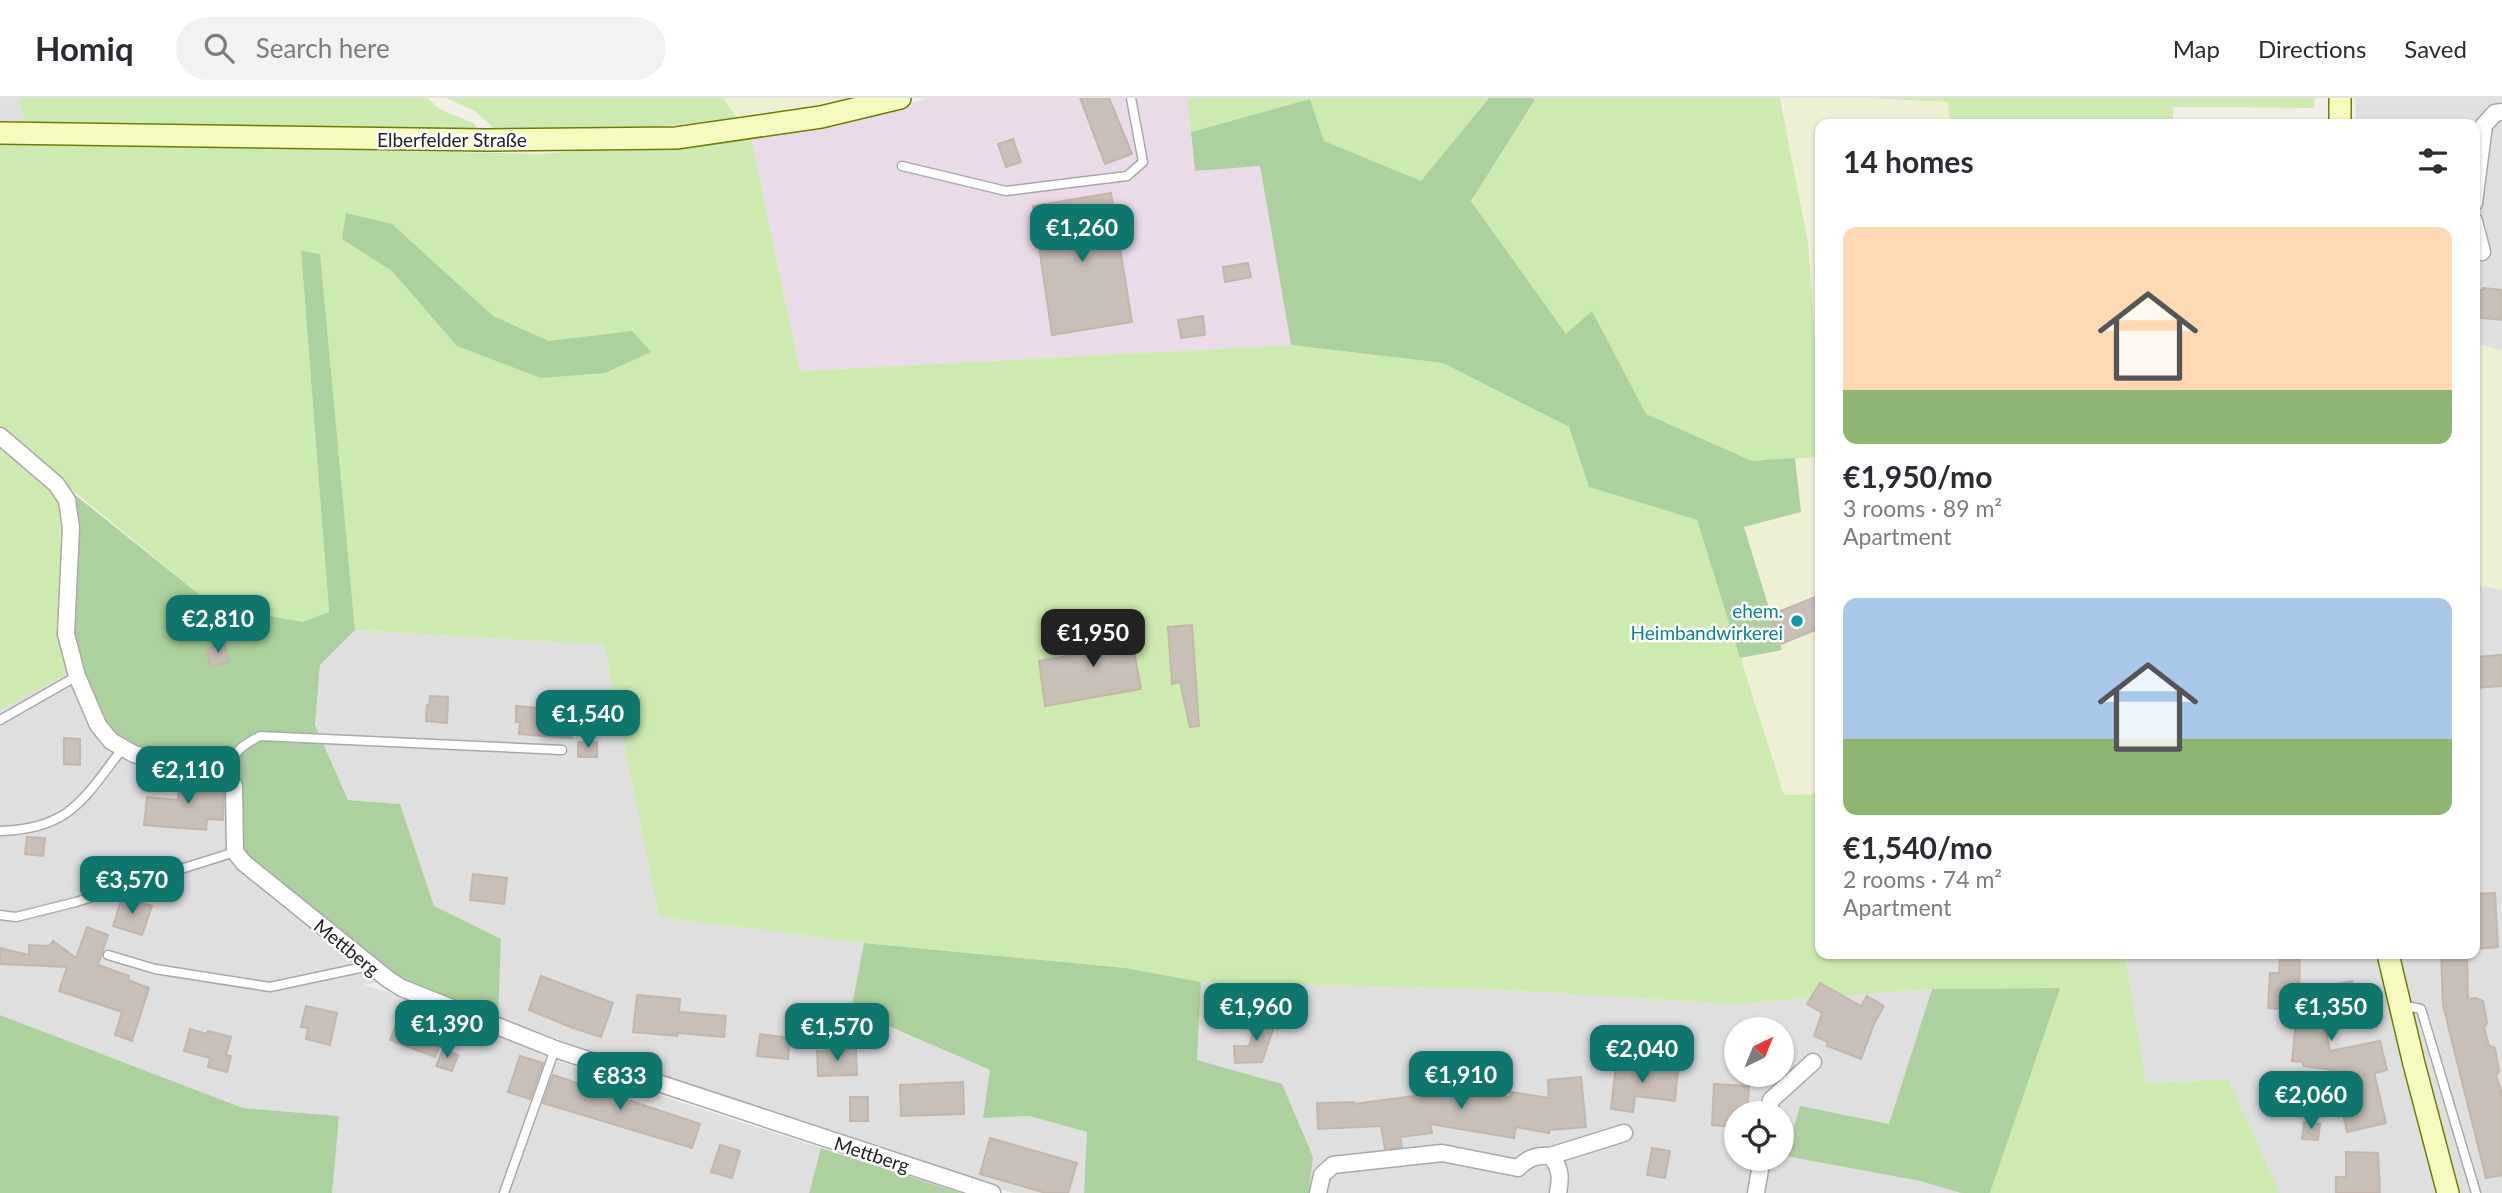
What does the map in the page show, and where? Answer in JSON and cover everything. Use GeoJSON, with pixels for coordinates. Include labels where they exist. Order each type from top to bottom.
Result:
{"type":"FeatureCollection","features":[{"type":"Feature","properties":{"kind":"main road","name":"Elberfelder Straße"},"geometry":{"type":"LineString","coordinates":[[0,133],[487,140],[676,138],[821,117],[900,98]]}},
{"type":"Feature","properties":{"kind":"main road"},"geometry":{"type":"LineString","coordinates":[[2340,98],[2340,119]]}},
{"type":"Feature","properties":{"kind":"main road"},"geometry":{"type":"LineString","coordinates":[[2389,959],[2448,1193]]}},
{"type":"Feature","properties":{"kind":"street"},"geometry":{"type":"LineString","coordinates":[[2480,156],[2484,125],[2495,113],[2502,112]]}},
{"type":"Feature","properties":{"kind":"street"},"geometry":{"type":"LineString","coordinates":[[2480,244],[2482,252]]}},
{"type":"Feature","properties":{"kind":"street"},"geometry":{"type":"LineString","coordinates":[[0,436],[55,484],[67,500],[71,528],[66,634],[77,676],[98,725],[111,741],[134,754],[171,765],[218,771],[228,776],[234,786],[235,852]]}},
{"type":"Feature","properties":{"kind":"street","name":"Mettberg"},"geometry":{"type":"LineString","coordinates":[[235,852],[244,863],[402,988],[555,1049],[992,1193]]}},
{"type":"Feature","properties":{"kind":"street"},"geometry":{"type":"LineString","coordinates":[[1770,1101],[1813,1062]]}},
{"type":"Feature","properties":{"kind":"street"},"geometry":{"type":"LineString","coordinates":[[1318,1193],[1322,1175],[1333,1165],[1442,1153],[1518,1168],[1527,1159],[1538,1155],[1550,1156],[1624,1133]]}},
{"type":"Feature","properties":{"kind":"street"},"geometry":{"type":"LineString","coordinates":[[1550,1156],[1556,1162],[1561,1178],[1558,1193]]}},
{"type":"Feature","properties":{"kind":"street"},"geometry":{"type":"LineString","coordinates":[[1756,1193],[1760,1171]]}},
{"type":"Feature","properties":{"kind":"lane"},"geometry":{"type":"LineString","coordinates":[[902,166],[1006,191],[1127,176],[1143,162],[1131,98]]}},
{"type":"Feature","properties":{"kind":"lane"},"geometry":{"type":"LineString","coordinates":[[0,720],[77,676]]}},
{"type":"Feature","properties":{"kind":"lane"},"geometry":{"type":"LineString","coordinates":[[228,776],[231,762],[239,747],[260,736],[562,750]]}},
{"type":"Feature","properties":{"kind":"lane"},"geometry":{"type":"LineString","coordinates":[[0,831],[18,831],[51,824],[81,803],[123,748]]}},
{"type":"Feature","properties":{"kind":"lane"},"geometry":{"type":"LineString","coordinates":[[0,915],[16,917],[76,902],[235,852]]}},
{"type":"Feature","properties":{"kind":"lane"},"geometry":{"type":"LineString","coordinates":[[108,955],[155,969],[271,986],[371,966]]}},
{"type":"Feature","properties":{"kind":"lane"},"geometry":{"type":"LineString","coordinates":[[2399,1004],[2421,1009],[2476,1193]]}},
{"type":"Feature","properties":{"kind":"lane"},"geometry":{"type":"LineString","coordinates":[[504,1193],[555,1049]]}},
{"type":"Feature","properties":{"kind":"shaded area"},"geometry":{"type":"Polygon","coordinates":[[[0,98],[19,98],[24,123],[0,122],[0,98]]]}},
{"type":"Feature","properties":{"kind":"shaded area"},"geometry":{"type":"Polygon","coordinates":[[[928,98],[1187,98],[1195,170],[1260,166],[1291,345],[800,371],[751,137],[878,112],[928,98]]]}},
{"type":"Feature","properties":{"kind":"shaded area"},"geometry":{"type":"Polygon","coordinates":[[[2355,98],[2502,98],[2502,350],[2480,345],[2480,119],[2356,119],[2355,98]]]}},
{"type":"Feature","properties":{"kind":"shaded area"},"geometry":{"type":"Polygon","coordinates":[[[2480,586],[2502,590],[2502,1193],[2280,1193],[2228,1079],[2146,1083],[2126,959],[2480,959],[2480,586]]]}},
{"type":"Feature","properties":{"kind":"shaded area"},"geometry":{"type":"Polygon","coordinates":[[[355,630],[604,645],[659,917],[864,943],[851,1011],[990,1070],[984,1118],[1029,1116],[1087,1132],[1084,1193],[1014,1193],[868,1151],[498,1017],[500,939],[434,906],[400,804],[348,800],[315,725],[320,665],[355,630]]]}},
{"type":"Feature","properties":{"kind":"shaded area"},"geometry":{"type":"Polygon","coordinates":[[[71,672],[227,779],[230,784],[225,848],[234,861],[384,981],[364,985],[412,999],[576,1068],[821,1148],[809,1193],[332,1193],[338,1116],[243,1108],[0,1015],[0,710],[71,672]]]}},
{"type":"Feature","properties":{"kind":"shaded area"},"geometry":{"type":"Polygon","coordinates":[[[1201,982],[1485,989],[1734,1004],[1932,989],[1890,1125],[1794,1153],[1794,1101],[1724,1101],[1724,1171],[1794,1171],[1794,1157],[1920,1181],[1961,1193],[1309,1193],[1313,1156],[1197,1060],[1201,982]]]}},
{"type":"Feature","properties":{"kind":"green space"},"geometry":{"type":"Polygon","coordinates":[[[19,98],[427,98],[440,109],[475,124],[477,129],[24,123],[19,98]]]}},
{"type":"Feature","properties":{"kind":"green space"},"geometry":{"type":"Polygon","coordinates":[[[446,98],[723,98],[737,118],[646,128],[495,129],[475,111],[446,98]]]}},
{"type":"Feature","properties":{"kind":"green space"},"geometry":{"type":"Polygon","coordinates":[[[723,98],[856,98],[776,116],[737,118],[723,98]]]}},
{"type":"Feature","properties":{"kind":"green space"},"geometry":{"type":"Polygon","coordinates":[[[1187,98],[1489,98],[1421,182],[1324,141],[1310,99],[1191,132],[1187,98]]]}},
{"type":"Feature","properties":{"kind":"green space"},"geometry":{"type":"Polygon","coordinates":[[[1489,98],[1535,100],[1471,201],[1566,334],[1592,311],[1646,414],[1752,461],[1795,458],[1801,512],[1744,527],[1782,650],[1740,658],[1697,520],[1589,487],[1569,427],[1443,363],[1291,345],[1260,166],[1195,171],[1191,132],[1310,99],[1324,141],[1421,181],[1489,98]]]}},
{"type":"Feature","properties":{"kind":"green space"},"geometry":{"type":"Polygon","coordinates":[[[1531,98],[1780,98],[1808,243],[1815,341],[1815,457],[1752,461],[1645,414],[1592,312],[1566,335],[1471,201],[1535,101],[1531,98]]]}},
{"type":"Feature","properties":{"kind":"green space"},"geometry":{"type":"Polygon","coordinates":[[[1780,98],[1871,98],[1949,102],[1950,119],[1815,119],[1815,341],[1808,243],[1780,98]]]}},
{"type":"Feature","properties":{"kind":"green space"},"geometry":{"type":"Polygon","coordinates":[[[1871,98],[2315,98],[2314,108],[2173,107],[2173,119],[1950,119],[1948,102],[1871,98]]]}},
{"type":"Feature","properties":{"kind":"green space"},"geometry":{"type":"Polygon","coordinates":[[[751,137],[800,371],[1291,345],[1443,363],[1569,427],[1589,487],[1697,520],[1784,795],[1815,794],[1815,959],[2126,959],[2146,1083],[2228,1079],[2280,1193],[1990,1193],[2059,988],[1932,989],[1734,1004],[1485,989],[1201,982],[1126,968],[864,943],[659,917],[604,645],[355,630],[319,254],[301,252],[329,612],[303,622],[214,606],[0,431],[0,142],[539,154],[751,137]]]}},
{"type":"Feature","properties":{"kind":"green space"},"geometry":{"type":"Polygon","coordinates":[[[346,213],[392,224],[493,316],[549,341],[632,331],[651,352],[605,373],[541,378],[457,346],[392,271],[342,239],[346,213]]]}},
{"type":"Feature","properties":{"kind":"green space"},"geometry":{"type":"Polygon","coordinates":[[[301,251],[320,254],[355,630],[320,665],[315,725],[348,800],[400,804],[434,906],[501,939],[498,1017],[396,979],[251,863],[240,847],[241,788],[117,738],[100,720],[87,692],[78,658],[66,580],[59,482],[214,606],[303,622],[329,612],[301,251]]]}},
{"type":"Feature","properties":{"kind":"green space"},"geometry":{"type":"Polygon","coordinates":[[[2480,345],[2502,350],[2502,590],[2480,586],[2480,345]]]}},
{"type":"Feature","properties":{"kind":"green space"},"geometry":{"type":"Polygon","coordinates":[[[0,441],[54,486],[63,502],[71,672],[0,710],[0,441]]]}},
{"type":"Feature","properties":{"kind":"green space"},"geometry":{"type":"Polygon","coordinates":[[[1815,457],[1815,793],[1784,795],[1740,658],[1781,649],[1744,526],[1801,512],[1795,458],[1815,457]]]}},
{"type":"Feature","properties":{"kind":"green space"},"geometry":{"type":"Polygon","coordinates":[[[864,943],[1126,968],[1201,982],[1197,1060],[1282,1084],[1313,1157],[1309,1193],[1084,1193],[1087,1132],[1029,1116],[983,1118],[990,1070],[851,1010],[864,943]]]}},
{"type":"Feature","properties":{"kind":"green space"},"geometry":{"type":"Polygon","coordinates":[[[2060,988],[1990,1193],[1961,1193],[1920,1181],[1794,1157],[1794,1127],[1800,1106],[1889,1124],[1932,989],[2060,988]]]}},
{"type":"Feature","properties":{"kind":"green space"},"geometry":{"type":"Polygon","coordinates":[[[0,1015],[243,1108],[339,1116],[332,1193],[0,1193],[0,1015]]]}},
{"type":"Feature","properties":{"kind":"green space"},"geometry":{"type":"Polygon","coordinates":[[[821,1148],[961,1193],[809,1193],[821,1148]]]}},
{"type":"Feature","properties":{"kind":"building"},"geometry":{"type":"Polygon","coordinates":[[[1080,98],[1109,98],[1132,154],[1105,164],[1080,98]]]}},
{"type":"Feature","properties":{"kind":"building"},"geometry":{"type":"Polygon","coordinates":[[[1013,139],[1021,162],[1006,167],[998,144],[1013,139]]]}},
{"type":"Feature","properties":{"kind":"building"},"geometry":{"type":"Polygon","coordinates":[[[1111,193],[1132,322],[1052,335],[1033,206],[1111,193]]]}},
{"type":"Feature","properties":{"kind":"building"},"geometry":{"type":"Polygon","coordinates":[[[1248,263],[1251,277],[1225,282],[1223,267],[1248,263]]]}},
{"type":"Feature","properties":{"kind":"building"},"geometry":{"type":"Polygon","coordinates":[[[2480,290],[2502,290],[2502,320],[2480,318],[2480,290]]]}},
{"type":"Feature","properties":{"kind":"building"},"geometry":{"type":"Polygon","coordinates":[[[1203,316],[1205,335],[1181,338],[1178,320],[1203,316]]]}},
{"type":"Feature","properties":{"kind":"building","name":"ehem. Heimbandwirkerei"},"geometry":{"type":"Polygon","coordinates":[[[1815,597],[1815,630],[1781,644],[1771,615],[1815,597]]]}},
{"type":"Feature","properties":{"kind":"building"},"geometry":{"type":"Polygon","coordinates":[[[1129,624],[1141,689],[1045,706],[1039,661],[1093,651],[1088,630],[1129,624]]]}},
{"type":"Feature","properties":{"kind":"building"},"geometry":{"type":"Polygon","coordinates":[[[1192,625],[1199,726],[1190,727],[1180,682],[1172,684],[1168,627],[1192,625]]]}},
{"type":"Feature","properties":{"kind":"building"},"geometry":{"type":"Polygon","coordinates":[[[224,644],[229,662],[211,666],[206,649],[224,644]]]}},
{"type":"Feature","properties":{"kind":"building"},"geometry":{"type":"Polygon","coordinates":[[[2502,655],[2502,686],[2480,688],[2480,657],[2502,655]]]}},
{"type":"Feature","properties":{"kind":"building"},"geometry":{"type":"Polygon","coordinates":[[[430,696],[448,697],[447,723],[426,721],[430,696]]]}},
{"type":"Feature","properties":{"kind":"building"},"geometry":{"type":"Polygon","coordinates":[[[516,706],[573,711],[572,738],[519,734],[520,722],[516,722],[516,706]]]}},
{"type":"Feature","properties":{"kind":"building"},"geometry":{"type":"Polygon","coordinates":[[[64,738],[80,739],[80,765],[64,764],[64,738]]]}},
{"type":"Feature","properties":{"kind":"building"},"geometry":{"type":"Polygon","coordinates":[[[578,742],[597,742],[597,757],[578,757],[578,742]]]}},
{"type":"Feature","properties":{"kind":"building"},"geometry":{"type":"Polygon","coordinates":[[[183,778],[221,784],[224,789],[223,820],[207,819],[206,830],[144,825],[147,797],[178,800],[179,788],[183,788],[183,778]]]}},
{"type":"Feature","properties":{"kind":"building"},"geometry":{"type":"Polygon","coordinates":[[[27,837],[45,838],[43,856],[25,854],[27,837]]]}},
{"type":"Feature","properties":{"kind":"building"},"geometry":{"type":"Polygon","coordinates":[[[473,874],[507,878],[504,904],[470,900],[473,874]]]}},
{"type":"Feature","properties":{"kind":"building"},"geometry":{"type":"Polygon","coordinates":[[[2495,893],[2498,947],[2480,948],[2480,894],[2495,893]]]}},
{"type":"Feature","properties":{"kind":"building"},"geometry":{"type":"Polygon","coordinates":[[[122,897],[152,906],[142,935],[113,926],[122,897]]]}},
{"type":"Feature","properties":{"kind":"building"},"geometry":{"type":"Polygon","coordinates":[[[87,927],[108,935],[98,965],[129,976],[128,980],[149,988],[132,1041],[115,1035],[122,1012],[59,991],[67,967],[0,964],[0,948],[29,955],[29,945],[49,946],[53,941],[76,958],[87,927]]]}},
{"type":"Feature","properties":{"kind":"building"},"geometry":{"type":"Polygon","coordinates":[[[2280,959],[2300,959],[2299,992],[2352,981],[2358,1009],[2323,1017],[2330,1051],[2380,1041],[2387,1070],[2375,1073],[2375,1077],[2386,1123],[2347,1132],[2333,1070],[2303,1066],[2303,1062],[2292,1061],[2297,1010],[2268,1008],[2270,973],[2279,973],[2280,959]]]}},
{"type":"Feature","properties":{"kind":"building"},"geometry":{"type":"Polygon","coordinates":[[[2441,959],[2467,959],[2468,999],[2483,1001],[2487,1023],[2484,1028],[2489,1045],[2495,1048],[2499,1070],[2496,1076],[2502,1094],[2502,1175],[2486,1178],[2443,1005],[2441,959]]]}},
{"type":"Feature","properties":{"kind":"building"},"geometry":{"type":"Polygon","coordinates":[[[541,976],[613,1003],[601,1037],[529,1010],[541,976]]]}},
{"type":"Feature","properties":{"kind":"building"},"geometry":{"type":"Polygon","coordinates":[[[1820,983],[1861,1006],[1867,996],[1884,1006],[1861,1059],[1827,1046],[1828,1042],[1814,1036],[1822,1013],[1807,1004],[1820,983]]]}},
{"type":"Feature","properties":{"kind":"building"},"geometry":{"type":"Polygon","coordinates":[[[637,995],[680,999],[679,1012],[726,1016],[724,1037],[633,1032],[637,995]]]}},
{"type":"Feature","properties":{"kind":"building"},"geometry":{"type":"Polygon","coordinates":[[[306,1006],[337,1013],[330,1045],[306,1039],[308,1028],[301,1027],[306,1006]]]}},
{"type":"Feature","properties":{"kind":"building"},"geometry":{"type":"Polygon","coordinates":[[[403,1008],[447,1025],[435,1057],[390,1040],[403,1008]]]}},
{"type":"Feature","properties":{"kind":"building"},"geometry":{"type":"Polygon","coordinates":[[[1261,1016],[1276,1021],[1262,1062],[1235,1063],[1234,1046],[1249,1046],[1257,1019],[1260,1020],[1261,1016]]]}},
{"type":"Feature","properties":{"kind":"building"},"geometry":{"type":"Polygon","coordinates":[[[190,1029],[231,1037],[226,1055],[231,1056],[227,1072],[208,1067],[210,1058],[184,1051],[190,1029]]]}},
{"type":"Feature","properties":{"kind":"building"},"geometry":{"type":"Polygon","coordinates":[[[760,1034],[790,1038],[788,1059],[757,1056],[760,1034]]]}},
{"type":"Feature","properties":{"kind":"building"},"geometry":{"type":"Polygon","coordinates":[[[443,1049],[458,1055],[452,1071],[436,1066],[443,1049]]]}},
{"type":"Feature","properties":{"kind":"building"},"geometry":{"type":"Polygon","coordinates":[[[856,1050],[857,1075],[818,1076],[817,1051],[856,1050]]]}},
{"type":"Feature","properties":{"kind":"building"},"geometry":{"type":"Polygon","coordinates":[[[520,1056],[543,1063],[530,1099],[508,1092],[520,1056]]]}},
{"type":"Feature","properties":{"kind":"building"},"geometry":{"type":"Polygon","coordinates":[[[1434,1058],[1448,1060],[1444,1086],[1510,1097],[1511,1092],[1549,1098],[1548,1080],[1581,1077],[1586,1127],[1549,1130],[1549,1133],[1516,1127],[1514,1138],[1430,1124],[1432,1133],[1400,1137],[1402,1147],[1385,1149],[1381,1126],[1318,1129],[1317,1103],[1354,1104],[1428,1094],[1434,1058]]]}},
{"type":"Feature","properties":{"kind":"building"},"geometry":{"type":"Polygon","coordinates":[[[1616,1064],[1678,1070],[1675,1101],[1635,1096],[1633,1112],[1611,1109],[1616,1064]]]}},
{"type":"Feature","properties":{"kind":"building"},"geometry":{"type":"Polygon","coordinates":[[[553,1075],[700,1124],[692,1148],[543,1103],[553,1075]]]}},
{"type":"Feature","properties":{"kind":"building"},"geometry":{"type":"Polygon","coordinates":[[[963,1082],[964,1114],[901,1116],[900,1085],[963,1082]]]}},
{"type":"Feature","properties":{"kind":"building"},"geometry":{"type":"Polygon","coordinates":[[[1714,1084],[1724,1085],[1724,1087],[1749,1087],[1748,1101],[1724,1101],[1724,1126],[1712,1125],[1714,1084]]]}},
{"type":"Feature","properties":{"kind":"building"},"geometry":{"type":"Polygon","coordinates":[[[850,1097],[868,1097],[868,1121],[850,1121],[850,1097]]]}},
{"type":"Feature","properties":{"kind":"building"},"geometry":{"type":"Polygon","coordinates":[[[2304,1122],[2320,1124],[2318,1140],[2302,1139],[2304,1122]]]}},
{"type":"Feature","properties":{"kind":"building"},"geometry":{"type":"Polygon","coordinates":[[[990,1138],[1077,1163],[1068,1193],[1046,1193],[980,1174],[990,1138]]]}},
{"type":"Feature","properties":{"kind":"building"},"geometry":{"type":"Polygon","coordinates":[[[720,1145],[740,1151],[732,1178],[711,1172],[720,1145]]]}},
{"type":"Feature","properties":{"kind":"building"},"geometry":{"type":"Polygon","coordinates":[[[1652,1148],[1670,1151],[1665,1178],[1647,1175],[1652,1148]]]}},
{"type":"Feature","properties":{"kind":"building"},"geometry":{"type":"Polygon","coordinates":[[[2346,1152],[2378,1153],[2380,1193],[2336,1193],[2336,1177],[2346,1177],[2346,1152]]]}},
{"type":"Feature","properties":{"kind":"place","name":"ehem. Heimbandwirkerei"},"geometry":{"type":"Point","coordinates":[1797,621]}}]}
